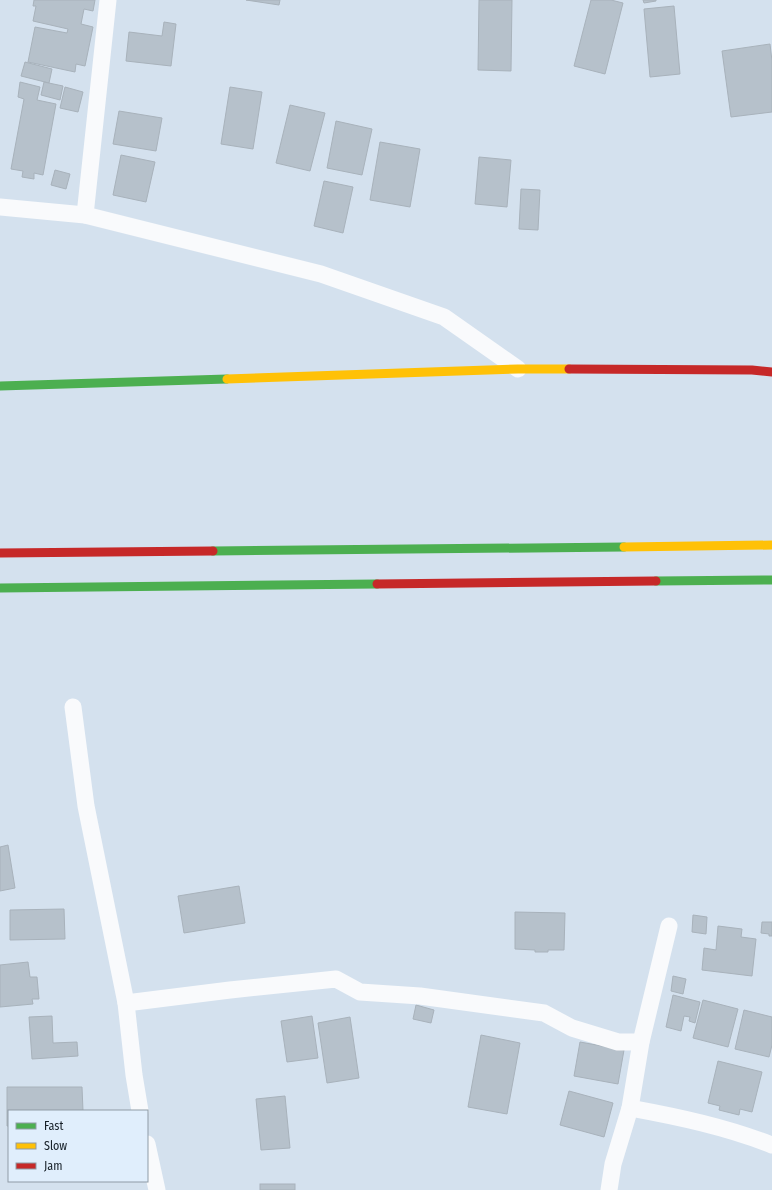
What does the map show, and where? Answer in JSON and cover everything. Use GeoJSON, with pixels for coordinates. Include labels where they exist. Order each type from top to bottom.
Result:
{"type":"FeatureCollection","features":[{"type":"Feature","properties":{"kind":"main road"},"geometry":{"type":"LineString","coordinates":[[0,386],[518,369],[752,370],[772,372]]}},
{"type":"Feature","properties":{"kind":"main road"},"geometry":{"type":"LineString","coordinates":[[0,552],[772,545]]}},
{"type":"Feature","properties":{"kind":"main road"},"geometry":{"type":"LineString","coordinates":[[0,588],[772,580]]}},
{"type":"Feature","properties":{"kind":"street"},"geometry":{"type":"LineString","coordinates":[[85,216],[108,0]]}},
{"type":"Feature","properties":{"kind":"street"},"geometry":{"type":"LineString","coordinates":[[0,207],[85,216],[321,274],[444,317],[518,369]]}},
{"type":"Feature","properties":{"kind":"street"},"geometry":{"type":"LineString","coordinates":[[73,707],[86,806],[126,1003],[140,1110]]}},
{"type":"Feature","properties":{"kind":"street"},"geometry":{"type":"LineString","coordinates":[[609,1190],[613,1164],[630,1108],[641,1042],[669,926]]}},
{"type":"Feature","properties":{"kind":"street"},"geometry":{"type":"LineString","coordinates":[[126,1003],[336,979],[360,992],[420,996],[544,1013],[572,1028],[618,1042],[641,1042]]}},
{"type":"Feature","properties":{"kind":"street"},"geometry":{"type":"LineString","coordinates":[[630,1108],[692,1120],[746,1135],[772,1145]]}},
{"type":"Feature","properties":{"kind":"street"},"geometry":{"type":"LineString","coordinates":[[148,1149],[157,1190]]}},
{"type":"Feature","properties":{"kind":"building"},"geometry":{"type":"Polygon","coordinates":[[[34,0],[95,0],[93,11],[84,9],[81,24],[93,27],[85,66],[76,64],[75,72],[28,62],[35,27],[67,33],[68,29],[33,21],[36,6],[33,6],[34,0]]]}},
{"type":"Feature","properties":{"kind":"building"},"geometry":{"type":"Polygon","coordinates":[[[246,0],[280,0],[279,5],[246,0]]]}},
{"type":"Feature","properties":{"kind":"building"},"geometry":{"type":"Polygon","coordinates":[[[479,0],[512,0],[511,71],[478,70],[479,0]]]}},
{"type":"Feature","properties":{"kind":"building"},"geometry":{"type":"Polygon","coordinates":[[[591,0],[611,0],[623,3],[605,74],[574,66],[591,0]]]}},
{"type":"Feature","properties":{"kind":"building"},"geometry":{"type":"Polygon","coordinates":[[[643,0],[656,0],[656,1],[644,3],[643,0]]]}},
{"type":"Feature","properties":{"kind":"building"},"geometry":{"type":"Polygon","coordinates":[[[674,6],[680,74],[650,77],[644,9],[674,6]]]}},
{"type":"Feature","properties":{"kind":"building"},"geometry":{"type":"Polygon","coordinates":[[[164,22],[176,24],[171,66],[126,61],[129,32],[162,36],[164,22]]]}},
{"type":"Feature","properties":{"kind":"building"},"geometry":{"type":"Polygon","coordinates":[[[770,44],[772,61],[772,112],[731,117],[722,51],[770,44]]]}},
{"type":"Feature","properties":{"kind":"building"},"geometry":{"type":"Polygon","coordinates":[[[25,62],[52,69],[49,83],[21,76],[25,62]]]}},
{"type":"Feature","properties":{"kind":"building"},"geometry":{"type":"Polygon","coordinates":[[[20,82],[40,87],[37,100],[56,104],[43,175],[34,173],[34,179],[22,177],[23,171],[11,169],[24,99],[18,97],[20,82]]]}},
{"type":"Feature","properties":{"kind":"building"},"geometry":{"type":"Polygon","coordinates":[[[44,82],[63,86],[60,100],[41,95],[44,82]]]}},
{"type":"Feature","properties":{"kind":"building"},"geometry":{"type":"Polygon","coordinates":[[[65,87],[83,92],[78,112],[60,108],[65,87]]]}},
{"type":"Feature","properties":{"kind":"building"},"geometry":{"type":"Polygon","coordinates":[[[230,87],[262,92],[253,149],[221,144],[230,87]]]}},
{"type":"Feature","properties":{"kind":"building"},"geometry":{"type":"Polygon","coordinates":[[[290,105],[325,113],[310,171],[276,163],[290,105]]]}},
{"type":"Feature","properties":{"kind":"building"},"geometry":{"type":"Polygon","coordinates":[[[119,111],[162,118],[156,151],[113,144],[119,111]]]}},
{"type":"Feature","properties":{"kind":"building"},"geometry":{"type":"Polygon","coordinates":[[[336,121],[372,129],[362,175],[327,168],[336,121]]]}},
{"type":"Feature","properties":{"kind":"building"},"geometry":{"type":"Polygon","coordinates":[[[380,142],[420,149],[410,207],[370,200],[380,142]]]}},
{"type":"Feature","properties":{"kind":"building"},"geometry":{"type":"Polygon","coordinates":[[[121,155],[155,162],[146,202],[113,195],[121,155]]]}},
{"type":"Feature","properties":{"kind":"building"},"geometry":{"type":"Polygon","coordinates":[[[479,157],[511,160],[507,207],[475,204],[479,157]]]}},
{"type":"Feature","properties":{"kind":"building"},"geometry":{"type":"Polygon","coordinates":[[[55,170],[70,174],[66,189],[51,185],[55,170]]]}},
{"type":"Feature","properties":{"kind":"building"},"geometry":{"type":"Polygon","coordinates":[[[324,181],[353,187],[343,233],[314,226],[324,181]]]}},
{"type":"Feature","properties":{"kind":"building"},"geometry":{"type":"Polygon","coordinates":[[[521,189],[540,190],[538,230],[519,229],[521,189]]]}},
{"type":"Feature","properties":{"kind":"building"},"geometry":{"type":"Polygon","coordinates":[[[8,845],[15,888],[0,891],[0,847],[8,845]]]}},
{"type":"Feature","properties":{"kind":"building"},"geometry":{"type":"Polygon","coordinates":[[[239,886],[245,923],[184,933],[178,896],[239,886]]]}},
{"type":"Feature","properties":{"kind":"building"},"geometry":{"type":"Polygon","coordinates":[[[64,909],[65,939],[10,940],[10,910],[64,909]]]}},
{"type":"Feature","properties":{"kind":"building"},"geometry":{"type":"Polygon","coordinates":[[[515,912],[565,913],[564,950],[535,952],[535,950],[515,949],[515,912]]]}},
{"type":"Feature","properties":{"kind":"building"},"geometry":{"type":"Polygon","coordinates":[[[693,915],[707,917],[706,934],[692,932],[693,915]]]}},
{"type":"Feature","properties":{"kind":"building"},"geometry":{"type":"Polygon","coordinates":[[[762,922],[772,922],[772,936],[761,933],[762,922]]]}},
{"type":"Feature","properties":{"kind":"building"},"geometry":{"type":"Polygon","coordinates":[[[718,926],[742,929],[741,937],[756,939],[752,976],[702,970],[704,948],[716,950],[718,926]]]}},
{"type":"Feature","properties":{"kind":"building"},"geometry":{"type":"Polygon","coordinates":[[[28,962],[30,977],[37,977],[39,999],[32,999],[33,1004],[0,1007],[0,965],[28,962]]]}},
{"type":"Feature","properties":{"kind":"building"},"geometry":{"type":"Polygon","coordinates":[[[673,976],[686,979],[683,994],[671,991],[673,976]]]}},
{"type":"Feature","properties":{"kind":"building"},"geometry":{"type":"Polygon","coordinates":[[[673,995],[700,1002],[695,1023],[689,1021],[690,1017],[684,1016],[681,1031],[666,1027],[673,995]]]}},
{"type":"Feature","properties":{"kind":"building"},"geometry":{"type":"Polygon","coordinates":[[[703,1000],[738,1009],[728,1047],[693,1038],[703,1000]]]}},
{"type":"Feature","properties":{"kind":"building"},"geometry":{"type":"Polygon","coordinates":[[[416,1005],[434,1010],[431,1023],[413,1019],[416,1005]]]}},
{"type":"Feature","properties":{"kind":"building"},"geometry":{"type":"Polygon","coordinates":[[[744,1010],[772,1017],[772,1045],[769,1057],[735,1049],[744,1010]]]}},
{"type":"Feature","properties":{"kind":"building"},"geometry":{"type":"Polygon","coordinates":[[[52,1016],[53,1043],[77,1042],[78,1056],[32,1059],[29,1017],[52,1016]]]}},
{"type":"Feature","properties":{"kind":"building"},"geometry":{"type":"Polygon","coordinates":[[[312,1016],[318,1058],[287,1062],[281,1021],[312,1016]]]}},
{"type":"Feature","properties":{"kind":"building"},"geometry":{"type":"Polygon","coordinates":[[[350,1017],[359,1078],[327,1083],[318,1023],[350,1017]]]}},
{"type":"Feature","properties":{"kind":"building"},"geometry":{"type":"Polygon","coordinates":[[[481,1035],[520,1043],[507,1114],[468,1107],[481,1035]]]}},
{"type":"Feature","properties":{"kind":"building"},"geometry":{"type":"Polygon","coordinates":[[[580,1042],[624,1050],[618,1084],[574,1076],[580,1042]]]}},
{"type":"Feature","properties":{"kind":"building"},"geometry":{"type":"Polygon","coordinates":[[[718,1061],[762,1072],[752,1112],[740,1109],[739,1115],[719,1110],[720,1106],[708,1103],[718,1061]]]}},
{"type":"Feature","properties":{"kind":"building"},"geometry":{"type":"Polygon","coordinates":[[[7,1087],[82,1087],[83,1110],[8,1110],[7,1126],[7,1087]]]}},
{"type":"Feature","properties":{"kind":"building"},"geometry":{"type":"Polygon","coordinates":[[[569,1091],[613,1103],[604,1137],[560,1125],[569,1091]]]}},
{"type":"Feature","properties":{"kind":"building"},"geometry":{"type":"Polygon","coordinates":[[[285,1096],[290,1148],[261,1150],[256,1099],[285,1096]]]}},
{"type":"Feature","properties":{"kind":"building"},"geometry":{"type":"Polygon","coordinates":[[[260,1184],[295,1184],[295,1190],[260,1190],[260,1184]]]}},
{"type":"Feature","properties":{"kind":"traffic: fast"},"geometry":{"type":"LineString","coordinates":[[0,386],[227,379]]}},
{"type":"Feature","properties":{"kind":"traffic: fast"},"geometry":{"type":"LineString","coordinates":[[213,551],[624,547]]}},
{"type":"Feature","properties":{"kind":"traffic: fast"},"geometry":{"type":"LineString","coordinates":[[656,581],[772,580]]}},
{"type":"Feature","properties":{"kind":"traffic: fast"},"geometry":{"type":"LineString","coordinates":[[0,588],[377,584]]}},
{"type":"Feature","properties":{"kind":"traffic: slow"},"geometry":{"type":"LineString","coordinates":[[227,379],[518,369],[569,369]]}},
{"type":"Feature","properties":{"kind":"traffic: slow"},"geometry":{"type":"LineString","coordinates":[[624,547],[772,545]]}},
{"type":"Feature","properties":{"kind":"traffic: jam"},"geometry":{"type":"LineString","coordinates":[[569,369],[752,370],[772,372]]}},
{"type":"Feature","properties":{"kind":"traffic: jam"},"geometry":{"type":"LineString","coordinates":[[0,553],[213,551]]}},
{"type":"Feature","properties":{"kind":"traffic: jam"},"geometry":{"type":"LineString","coordinates":[[377,584],[656,581]]}}]}
